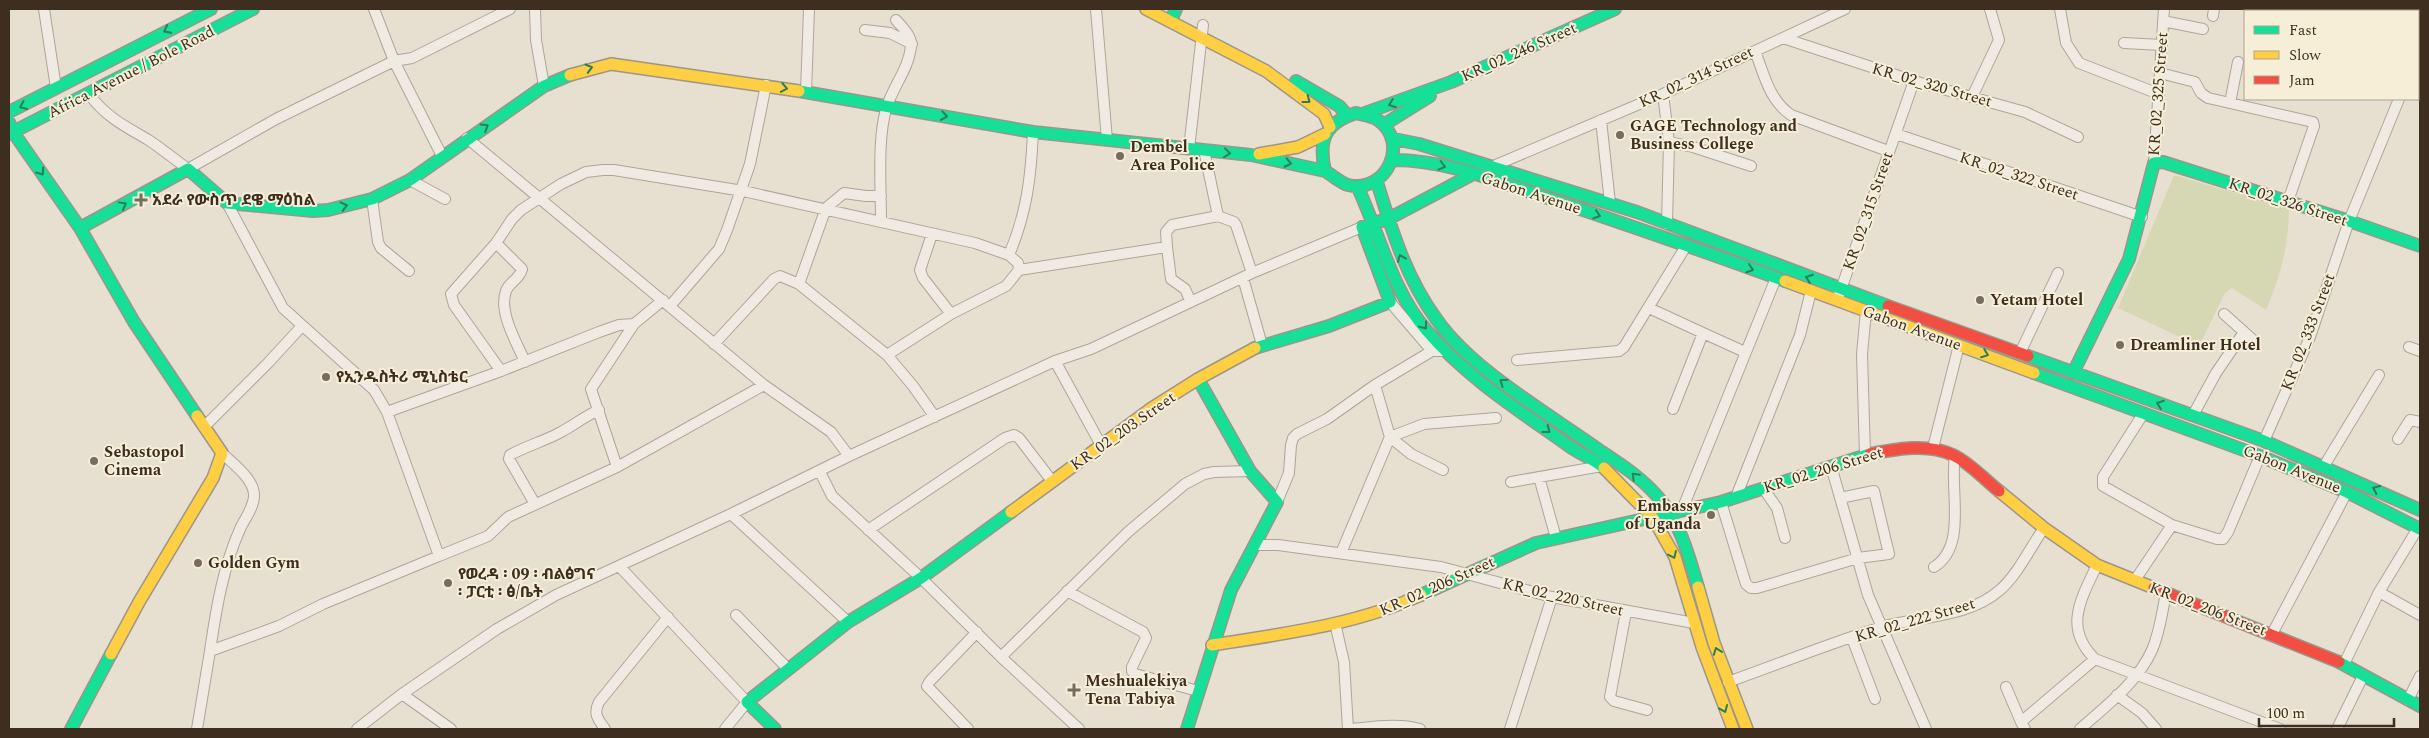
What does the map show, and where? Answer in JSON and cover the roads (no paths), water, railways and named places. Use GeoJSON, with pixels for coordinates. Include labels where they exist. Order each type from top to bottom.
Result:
{"type":"FeatureCollection","features":[{"type":"Feature","properties":{"kind":"street"},"geometry":{"type":"LineString","coordinates":[[44,9],[56,88]]}},
{"type":"Feature","properties":{"kind":"street","name":"Africa Avenue / Bole Road"},"geometry":{"type":"LineString","coordinates":[[9,112],[211,9]]}},
{"type":"Feature","properties":{"kind":"street","name":"Africa Avenue / Bole Road"},"geometry":{"type":"LineString","coordinates":[[10,129],[89,94],[253,9]]}},
{"type":"Feature","properties":{"kind":"street"},"geometry":{"type":"LineString","coordinates":[[374,9],[394,61],[442,156]]}},
{"type":"Feature","properties":{"kind":"street"},"geometry":{"type":"LineString","coordinates":[[80,228],[276,119],[394,61],[412,58],[510,9]]}},
{"type":"Feature","properties":{"kind":"street"},"geometry":{"type":"LineString","coordinates":[[535,9],[536,40],[544,86]]}},
{"type":"Feature","properties":{"kind":"street"},"geometry":{"type":"LineString","coordinates":[[806,92],[809,9]]}},
{"type":"Feature","properties":{"kind":"street"},"geometry":{"type":"LineString","coordinates":[[1096,9],[1107,140]]}},
{"type":"Feature","properties":{"kind":"street"},"geometry":{"type":"LineString","coordinates":[[1146,9],[1173,12],[1266,71],[1324,114],[1328,131],[1321,143],[1325,171]]}},
{"type":"Feature","properties":{"kind":"street","name":"KR_02_246 Street"},"geometry":{"type":"LineString","coordinates":[[1365,113],[1452,82],[1614,9]]}},
{"type":"Feature","properties":{"kind":"street","name":"KR_02_314 Street"},"geometry":{"type":"LineString","coordinates":[[1491,167],[1663,94],[1845,9]]}},
{"type":"Feature","properties":{"kind":"street"},"geometry":{"type":"LineString","coordinates":[[1972,97],[1999,40],[1990,9]]}},
{"type":"Feature","properties":{"kind":"street"},"geometry":{"type":"LineString","coordinates":[[2060,9],[2066,43],[2079,63],[2159,94]]}},
{"type":"Feature","properties":{"kind":"street","name":"KR_02_325 Street"},"geometry":{"type":"LineString","coordinates":[[2073,373],[2129,259],[2142,217],[2150,171],[2154,163],[2164,9]]}},
{"type":"Feature","properties":{"kind":"street"},"geometry":{"type":"LineString","coordinates":[[881,220],[882,135],[887,106],[905,69],[912,44],[906,31],[896,20]]}},
{"type":"Feature","properties":{"kind":"street"},"geometry":{"type":"LineString","coordinates":[[2163,21],[2203,29]]}},
{"type":"Feature","properties":{"kind":"street"},"geometry":{"type":"LineString","coordinates":[[865,30],[890,33],[912,44]]}},
{"type":"Feature","properties":{"kind":"street"},"geometry":{"type":"LineString","coordinates":[[1189,149],[1197,94],[1202,30]]}},
{"type":"Feature","properties":{"kind":"street"},"geometry":{"type":"LineString","coordinates":[[1202,30],[1339,106],[1347,115]]}},
{"type":"Feature","properties":{"kind":"street","name":"KR_02_320 Street"},"geometry":{"type":"LineString","coordinates":[[1783,38],[1914,81],[2025,112],[2078,137]]}},
{"type":"Feature","properties":{"kind":"street"},"geometry":{"type":"LineString","coordinates":[[2124,43],[2162,46]]}},
{"type":"Feature","properties":{"kind":"street"},"geometry":{"type":"LineString","coordinates":[[1754,51],[1770,91],[1782,109],[1791,115],[1888,151]]}},
{"type":"Feature","properties":{"kind":"street"},"geometry":{"type":"LineString","coordinates":[[226,203],[328,210],[372,199],[410,180],[467,138],[544,86],[580,71],[611,64],[766,85],[1033,132],[1251,155],[1325,171],[1345,186],[1358,188],[1377,182],[1394,160],[1394,139],[1385,124],[1365,113],[1347,115],[1328,131],[1298,147],[1251,155]]}},
{"type":"Feature","properties":{"kind":"street"},"geometry":{"type":"LineString","coordinates":[[2230,103],[2240,70]]}},
{"type":"Feature","properties":{"kind":"street"},"geometry":{"type":"LineString","coordinates":[[2160,73],[2191,80],[2198,85],[2204,96],[2314,122],[2288,201]]}},
{"type":"Feature","properties":{"kind":"street","name":"KR_02_315 Street"},"geometry":{"type":"LineString","coordinates":[[1837,300],[1914,81]]}},
{"type":"Feature","properties":{"kind":"street","name":"KR_02_246 Street"},"geometry":{"type":"LineString","coordinates":[[1385,124],[1452,82]]}},
{"type":"Feature","properties":{"kind":"street"},"geometry":{"type":"LineString","coordinates":[[617,467],[591,389],[634,324],[666,303],[719,249],[743,191],[766,85]]}},
{"type":"Feature","properties":{"kind":"street"},"geometry":{"type":"LineString","coordinates":[[89,94],[99,108],[110,118],[148,140],[188,169],[226,203],[283,308],[374,390],[387,412],[439,556]]}},
{"type":"Feature","properties":{"kind":"street"},"geometry":{"type":"LineString","coordinates":[[1663,94],[1669,142],[1667,224]]}},
{"type":"Feature","properties":{"kind":"street","name":"KR_02_333 Street"},"geometry":{"type":"LineString","coordinates":[[2264,441],[2310,337],[2349,221],[2399,100]]}},
{"type":"Feature","properties":{"kind":"street"},"geometry":{"type":"LineString","coordinates":[[1602,120],[1610,203]]}},
{"type":"Feature","properties":{"kind":"street"},"geometry":{"type":"LineString","coordinates":[[10,129],[80,228],[134,322],[204,427],[222,453],[252,484],[254,501],[240,530],[228,563],[210,651],[197,729]]}},
{"type":"Feature","properties":{"kind":"street"},"geometry":{"type":"LineString","coordinates":[[1009,254],[1026,207],[1031,177],[1033,132]]}},
{"type":"Feature","properties":{"kind":"street","name":"KR_02_322 Street"},"geometry":{"type":"LineString","coordinates":[[1896,134],[2142,217]]}},
{"type":"Feature","properties":{"kind":"street"},"geometry":{"type":"LineString","coordinates":[[467,138],[764,386],[831,432],[849,456]]}},
{"type":"Feature","properties":{"kind":"street","name":"Gabon Avenue"},"geometry":{"type":"LineString","coordinates":[[1394,139],[1419,144],[1610,203],[1841,289],[2264,441],[2420,510]]}},
{"type":"Feature","properties":{"kind":"street"},"geometry":{"type":"LineString","coordinates":[[1669,142],[1693,147],[1751,166]]}},
{"type":"Feature","properties":{"kind":"street"},"geometry":{"type":"LineString","coordinates":[[1204,150],[1218,216]]}},
{"type":"Feature","properties":{"kind":"street","name":"Gabon Avenue"},"geometry":{"type":"LineString","coordinates":[[1394,160],[1421,160],[1473,174],[1632,226],[1959,344],[2260,456],[2347,492],[2419,528]]}},
{"type":"Feature","properties":{"kind":"street","name":"KR_02_326 Street"},"geometry":{"type":"LineString","coordinates":[[2154,163],[2163,162],[2288,201],[2420,246]]}},
{"type":"Feature","properties":{"kind":"street"},"geometry":{"type":"LineString","coordinates":[[501,372],[451,299],[451,294],[496,243],[512,219],[561,184],[586,172],[603,170],[743,191],[881,220],[975,243],[1009,254],[1018,263],[1019,270]]}},
{"type":"Feature","properties":{"kind":"street"},"geometry":{"type":"LineString","coordinates":[[357,729],[402,694],[505,624],[556,596],[820,472],[849,456],[1055,362],[1092,349],[1248,275],[1362,227],[1390,218],[1473,174]]}},
{"type":"Feature","properties":{"kind":"street"},"geometry":{"type":"LineString","coordinates":[[410,180],[445,199]]}},
{"type":"Feature","properties":{"kind":"street"},"geometry":{"type":"LineString","coordinates":[[1377,182],[1390,218],[1396,246],[1412,282],[1437,321],[1455,342],[1485,369],[1627,469],[1658,497],[1670,514],[1688,552],[1707,619],[1728,682],[1747,729]]}},
{"type":"Feature","properties":{"kind":"street"},"geometry":{"type":"LineString","coordinates":[[1358,188],[1375,224],[1384,253],[1398,285],[1412,310],[1446,351],[1498,395],[1574,450],[1602,466],[1653,518],[1675,556],[1694,623],[1732,729]]}},
{"type":"Feature","properties":{"kind":"street"},"geometry":{"type":"LineString","coordinates":[[799,284],[826,208],[844,193],[881,196]]}},
{"type":"Feature","properties":{"kind":"street"},"geometry":{"type":"LineString","coordinates":[[372,199],[378,242],[381,248],[409,271]]}},
{"type":"Feature","properties":{"kind":"street"},"geometry":{"type":"LineString","coordinates":[[1192,302],[1185,289],[1171,279],[1166,232],[1172,225],[1218,216],[1234,222],[1248,275],[1262,345]]}},
{"type":"Feature","properties":{"kind":"street"},"geometry":{"type":"LineString","coordinates":[[1362,227],[1390,302],[1432,351]]}},
{"type":"Feature","properties":{"kind":"street"},"geometry":{"type":"LineString","coordinates":[[932,234],[920,270],[923,278],[951,314]]}},
{"type":"Feature","properties":{"kind":"street"},"geometry":{"type":"LineString","coordinates":[[496,243],[522,269],[519,277],[507,287],[503,302],[525,362]]}},
{"type":"Feature","properties":{"kind":"street"},"geometry":{"type":"LineString","coordinates":[[1517,360],[1619,350],[1624,346],[1649,308],[1686,246]]}},
{"type":"Feature","properties":{"kind":"street"},"geometry":{"type":"LineString","coordinates":[[887,355],[951,314],[1006,286],[1019,270],[1168,247]]}},
{"type":"Feature","properties":{"kind":"street"},"geometry":{"type":"LineString","coordinates":[[2020,353],[2058,273]]}},
{"type":"Feature","properties":{"kind":"street"},"geometry":{"type":"LineString","coordinates":[[714,344],[774,279],[780,276],[799,284],[887,355],[913,386],[935,417]]}},
{"type":"Feature","properties":{"kind":"street"},"geometry":{"type":"LineString","coordinates":[[1682,510],[1776,278]]}},
{"type":"Feature","properties":{"kind":"street"},"geometry":{"type":"LineString","coordinates":[[1736,497],[1800,335],[1811,291]]}},
{"type":"Feature","properties":{"kind":"street","name":"KR_02_203 Street"},"geometry":{"type":"LineString","coordinates":[[747,702],[848,622],[922,578],[1152,408],[1198,379],[1262,345],[1329,326],[1390,302]]}},
{"type":"Feature","properties":{"kind":"street"},"geometry":{"type":"LineString","coordinates":[[1649,308],[1745,352]]}},
{"type":"Feature","properties":{"kind":"street"},"geometry":{"type":"LineString","coordinates":[[1865,454],[1862,354],[1866,311]]}},
{"type":"Feature","properties":{"kind":"street"},"geometry":{"type":"LineString","coordinates":[[2193,416],[2216,373],[2248,335],[2224,314]]}},
{"type":"Feature","properties":{"kind":"street"},"geometry":{"type":"LineString","coordinates":[[387,412],[501,372],[599,332],[620,325],[634,324]]}},
{"type":"Feature","properties":{"kind":"street"},"geometry":{"type":"LineString","coordinates":[[204,427],[268,364],[302,326]]}},
{"type":"Feature","properties":{"kind":"street"},"geometry":{"type":"LineString","coordinates":[[1673,408],[1703,333]]}},
{"type":"Feature","properties":{"kind":"street"},"geometry":{"type":"LineString","coordinates":[[1933,448],[1959,344]]}},
{"type":"Feature","properties":{"kind":"street"},"geometry":{"type":"LineString","coordinates":[[2409,347],[2420,351]]}},
{"type":"Feature","properties":{"kind":"street"},"geometry":{"type":"LineString","coordinates":[[1187,729],[1212,645],[1231,590],[1277,502],[1289,473],[1293,438],[1432,351],[1446,351]]}},
{"type":"Feature","properties":{"kind":"street"},"geometry":{"type":"LineString","coordinates":[[1055,362],[1101,445]]}},
{"type":"Feature","properties":{"kind":"street"},"geometry":{"type":"LineString","coordinates":[[2324,466],[2379,375]]}},
{"type":"Feature","properties":{"kind":"street"},"geometry":{"type":"LineString","coordinates":[[1198,379],[1250,471],[1277,502]]}},
{"type":"Feature","properties":{"kind":"street"},"geometry":{"type":"LineString","coordinates":[[1375,385],[1390,437],[1411,454],[1443,470]]}},
{"type":"Feature","properties":{"kind":"street"},"geometry":{"type":"LineString","coordinates":[[210,651],[279,626],[323,604],[488,536],[508,517],[617,467],[764,386]]}},
{"type":"Feature","properties":{"kind":"street"},"geometry":{"type":"LineString","coordinates":[[535,504],[509,459],[510,455],[560,433],[599,410]]}},
{"type":"Feature","properties":{"kind":"street"},"geometry":{"type":"LineString","coordinates":[[2143,414],[2103,477],[2103,486],[2172,525],[2217,539],[2223,538],[2228,532],[2260,456]]}},
{"type":"Feature","properties":{"kind":"street"},"geometry":{"type":"LineString","coordinates":[[1340,553],[1390,437],[1424,424],[1496,418]]}},
{"type":"Feature","properties":{"kind":"street"},"geometry":{"type":"LineString","coordinates":[[2398,439],[2410,420],[2420,422]]}},
{"type":"Feature","properties":{"kind":"street"},"geometry":{"type":"LineString","coordinates":[[2209,438],[2214,423]]}},
{"type":"Feature","properties":{"kind":"street"},"geometry":{"type":"LineString","coordinates":[[868,530],[1005,438],[1014,435],[1019,438],[1052,481]]}},
{"type":"Feature","properties":{"kind":"street","name":"KR_02_206 Street"},"geometry":{"type":"LineString","coordinates":[[1212,645],[1335,623],[1391,609],[1520,550],[1556,538],[1721,502],[1865,454],[1901,449],[1933,448],[1955,456],[2044,528],[2097,565],[2344,664],[2420,706]]}},
{"type":"Feature","properties":{"kind":"street"},"geometry":{"type":"LineString","coordinates":[[71,729],[139,602],[213,478],[222,453]]}},
{"type":"Feature","properties":{"kind":"street"},"geometry":{"type":"LineString","coordinates":[[1934,567],[1942,562],[1955,528],[1953,469],[1955,456]]}},
{"type":"Feature","properties":{"kind":"street"},"geometry":{"type":"LineString","coordinates":[[1511,482],[1602,466]]}},
{"type":"Feature","properties":{"kind":"street"},"geometry":{"type":"LineString","coordinates":[[1831,466],[1868,596],[1926,729]]}},
{"type":"Feature","properties":{"kind":"street"},"geometry":{"type":"LineString","coordinates":[[1002,657],[1128,532],[1185,484],[1204,474],[1214,472],[1250,471]]}},
{"type":"Feature","properties":{"kind":"street"},"geometry":{"type":"LineString","coordinates":[[820,472],[832,496],[922,578],[1079,729]]}},
{"type":"Feature","properties":{"kind":"street"},"geometry":{"type":"LineString","coordinates":[[1539,478],[1556,538]]}},
{"type":"Feature","properties":{"kind":"street"},"geometry":{"type":"LineString","coordinates":[[1763,488],[1777,508],[1785,538]]}},
{"type":"Feature","properties":{"kind":"street"},"geometry":{"type":"LineString","coordinates":[[1721,502],[1746,584],[1751,588],[1858,558],[1889,554],[1874,491],[1840,498]]}},
{"type":"Feature","properties":{"kind":"street"},"geometry":{"type":"LineString","coordinates":[[2272,634],[2347,492]]}},
{"type":"Feature","properties":{"kind":"street"},"geometry":{"type":"LineString","coordinates":[[730,514],[848,622]]}},
{"type":"Feature","properties":{"kind":"street"},"geometry":{"type":"LineString","coordinates":[[2135,580],[2172,525]]}},
{"type":"Feature","properties":{"kind":"street","name":"KR_02_222 Street"},"geometry":{"type":"LineString","coordinates":[[1728,682],[1883,627],[1966,608],[1985,599],[1999,591],[2008,581],[2044,528]]}},
{"type":"Feature","properties":{"kind":"street"},"geometry":{"type":"LineString","coordinates":[[2344,664],[2379,592],[2419,528]]}},
{"type":"Feature","properties":{"kind":"street","name":"KR_02_220 Street"},"geometry":{"type":"LineString","coordinates":[[1255,545],[1278,545],[1441,567],[1552,597],[1694,623]]}},
{"type":"Feature","properties":{"kind":"street"},"geometry":{"type":"LineString","coordinates":[[2097,565],[2078,606],[2076,622],[2082,643],[2095,660],[2277,729]]}},
{"type":"Feature","properties":{"kind":"street"},"geometry":{"type":"LineString","coordinates":[[620,566],[747,702],[775,729]]}},
{"type":"Feature","properties":{"kind":"street"},"geometry":{"type":"LineString","coordinates":[[1067,592],[1143,632],[1146,638],[1144,645],[1132,667],[1132,671],[1135,674],[1198,691]]}},
{"type":"Feature","properties":{"kind":"street"},"geometry":{"type":"LineString","coordinates":[[2379,592],[2420,615]]}},
{"type":"Feature","properties":{"kind":"street"},"geometry":{"type":"LineString","coordinates":[[2080,729],[2136,675],[2152,650],[2166,593]]}},
{"type":"Feature","properties":{"kind":"street"},"geometry":{"type":"LineString","coordinates":[[1510,729],[1552,597]]}},
{"type":"Feature","properties":{"kind":"street"},"geometry":{"type":"LineString","coordinates":[[1626,612],[1610,698],[1614,701],[1647,710]]}},
{"type":"Feature","properties":{"kind":"street"},"geometry":{"type":"LineString","coordinates":[[736,615],[788,669]]}},
{"type":"Feature","properties":{"kind":"street"},"geometry":{"type":"LineString","coordinates":[[605,729],[595,712],[599,702],[668,617]]}},
{"type":"Feature","properties":{"kind":"street"},"geometry":{"type":"LineString","coordinates":[[1335,623],[1344,662],[1350,729],[1387,726],[1410,726],[1420,729]]}},
{"type":"Feature","properties":{"kind":"street"},"geometry":{"type":"LineString","coordinates":[[967,729],[927,686],[977,632]]}},
{"type":"Feature","properties":{"kind":"street"},"geometry":{"type":"LineString","coordinates":[[1852,638],[1875,699]]}},
{"type":"Feature","properties":{"kind":"street"},"geometry":{"type":"LineString","coordinates":[[2006,687],[2023,726],[2095,660]]}},
{"type":"Feature","properties":{"kind":"street"},"geometry":{"type":"LineString","coordinates":[[2337,729],[2363,676]]}},
{"type":"Feature","properties":{"kind":"street"},"geometry":{"type":"LineString","coordinates":[[2408,700],[2420,676]]}},
{"type":"Feature","properties":{"kind":"street"},"geometry":{"type":"LineString","coordinates":[[402,694],[451,729]]}},
{"type":"Feature","properties":{"kind":"street"},"geometry":{"type":"LineString","coordinates":[[2117,695],[2142,713],[2156,729]]}},
{"type":"Feature","properties":{"kind":"street"},"geometry":{"type":"LineString","coordinates":[[725,729],[747,702]]}},
{"type":"Feature","properties":{"kind":"place","name":"GAGE Technology and Business College"},"geometry":{"type":"Point","coordinates":[1620,135]}},
{"type":"Feature","properties":{"kind":"place","name":"Dembel Area Police"},"geometry":{"type":"Point","coordinates":[1120,156]}},
{"type":"Feature","properties":{"kind":"place","name":"አደራ የውስጥ ደዌ ማዕከል"},"geometry":{"type":"Point","coordinates":[141,200]}},
{"type":"Feature","properties":{"kind":"place","name":"Yetam Hotel"},"geometry":{"type":"Point","coordinates":[1980,300]}},
{"type":"Feature","properties":{"kind":"place","name":"Dreamliner Hotel"},"geometry":{"type":"Point","coordinates":[2120,345]}},
{"type":"Feature","properties":{"kind":"place","name":"የኢንዱስትሪ ሚኒስቴር"},"geometry":{"type":"Point","coordinates":[326,377]}},
{"type":"Feature","properties":{"kind":"place","name":"Sebastopol Cinema"},"geometry":{"type":"Point","coordinates":[94,461]}},
{"type":"Feature","properties":{"kind":"place","name":"Embassy of Uganda"},"geometry":{"type":"Point","coordinates":[1711,515]}},
{"type":"Feature","properties":{"kind":"place","name":"Golden Gym"},"geometry":{"type":"Point","coordinates":[198,563]}},
{"type":"Feature","properties":{"kind":"place","name":"የወረዳ ፡ 09 ፡ ብልፅግና ፡ ፓርቲ ፡ ፅ/ቤት"},"geometry":{"type":"Point","coordinates":[448,583]}},
{"type":"Feature","properties":{"kind":"place","name":"Meshualekiya Tena Tabiya"},"geometry":{"type":"Point","coordinates":[1074,690]}}]}
